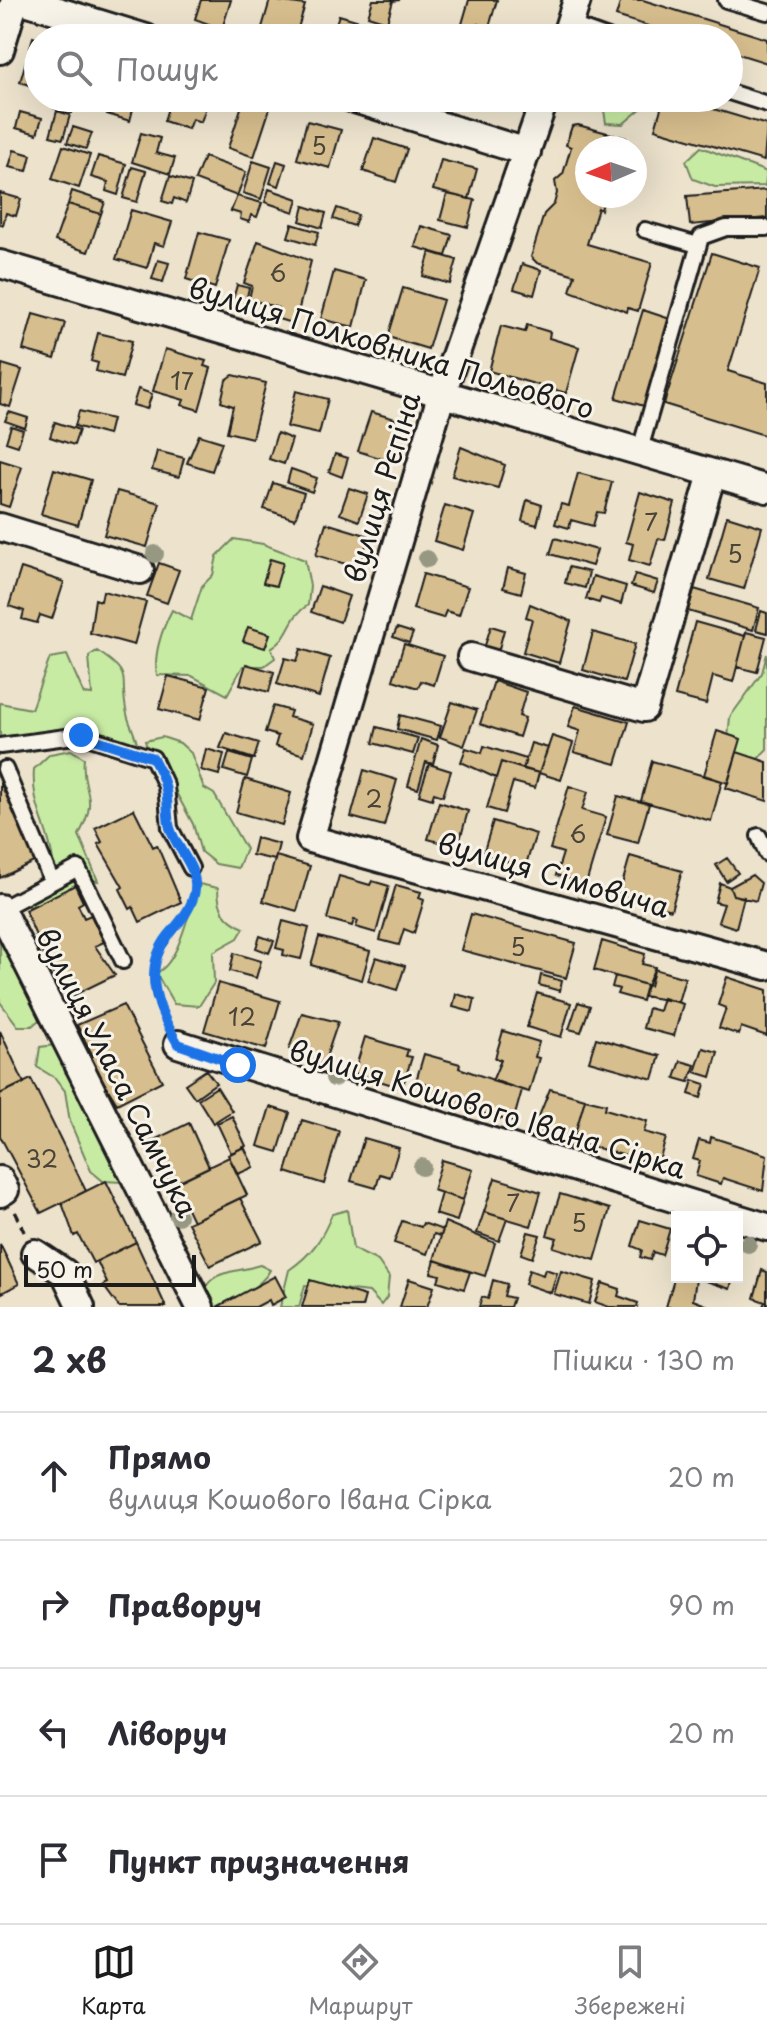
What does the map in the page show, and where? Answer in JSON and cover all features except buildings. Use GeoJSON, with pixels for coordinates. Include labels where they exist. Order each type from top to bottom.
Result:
{"type":"FeatureCollection","features":[{"type":"Feature","properties":{"kind":"street"},"geometry":{"type":"LineString","coordinates":[[0,50],[15,0]]}},
{"type":"Feature","properties":{"kind":"street"},"geometry":{"type":"LineString","coordinates":[[22,0],[100,24]]}},
{"type":"Feature","properties":{"kind":"street"},"geometry":{"type":"LineString","coordinates":[[397,112],[527,152]]}},
{"type":"Feature","properties":{"kind":"street","name":"вулиця Рєпіна"},"geometry":{"type":"LineString","coordinates":[[324,843],[310,839],[441,396],[540,112]]}},
{"type":"Feature","properties":{"kind":"street","name":"вулиця Полковника Польового"},"geometry":{"type":"LineString","coordinates":[[0,264],[441,396],[767,489]]}},
{"type":"Feature","properties":{"kind":"street"},"geometry":{"type":"LineString","coordinates":[[471,657],[644,708],[712,474]]}},
{"type":"Feature","properties":{"kind":"street"},"geometry":{"type":"LineString","coordinates":[[0,527],[140,570]]}},
{"type":"Feature","properties":{"kind":"street","name":"вулиця Сімовича"},"geometry":{"type":"LineString","coordinates":[[324,843],[767,966]]}},
{"type":"Feature","properties":{"kind":"street","name":"вулиця Уласа Самчука"},"geometry":{"type":"LineString","coordinates":[[0,909],[200,1307]]}},
{"type":"Feature","properties":{"kind":"street","name":"вулиця Кошового Івана Сірка"},"geometry":{"type":"LineString","coordinates":[[178,1044],[717,1211]]}},
{"type":"Feature","properties":{"kind":"street","name":"вулиця Кошового Івана Сірка"},"geometry":{"type":"LineString","coordinates":[[743,1219],[767,1227]]}},
{"type":"Feature","properties":{"kind":"street"},"geometry":{"type":"LineString","coordinates":[[35,1253],[65,1273],[81,1307]]}},
{"type":"Feature","properties":{"kind":"lane"},"geometry":{"type":"LineString","coordinates":[[726,0],[767,12]]}},
{"type":"Feature","properties":{"kind":"lane"},"geometry":{"type":"LineString","coordinates":[[743,96],[767,104]]}},
{"type":"Feature","properties":{"kind":"lane"},"geometry":{"type":"LineString","coordinates":[[639,453],[701,237],[726,228],[767,228]]}},
{"type":"Feature","properties":{"kind":"lane"},"geometry":{"type":"LineString","coordinates":[[645,230],[698,245]]}},
{"type":"Feature","properties":{"kind":"lane"},"geometry":{"type":"LineString","coordinates":[[0,746],[81,735],[153,758],[166,786],[170,828],[191,868]]}},
{"type":"Feature","properties":{"kind":"lane"},"geometry":{"type":"LineString","coordinates":[[5,769],[52,882]]}},
{"type":"Feature","properties":{"kind":"lane"},"geometry":{"type":"LineString","coordinates":[[759,836],[767,854]]}},
{"type":"Feature","properties":{"kind":"lane"},"geometry":{"type":"LineString","coordinates":[[0,909],[78,868],[123,961]]}},
{"type":"Feature","properties":{"kind":"path"},"geometry":{"type":"LineString","coordinates":[[178,1044],[163,1019],[154,987],[154,965],[194,895],[196,878],[191,868]]}},
{"type":"Feature","properties":{"kind":"path"},"geometry":{"type":"LineString","coordinates":[[2,1188],[35,1253]]}},
{"type":"Feature","properties":{"kind":"green space"},"geometry":{"type":"Polygon","coordinates":[[[604,112],[637,112],[623,124],[606,123],[604,112]]]}},
{"type":"Feature","properties":{"kind":"green space"},"geometry":{"type":"Polygon","coordinates":[[[701,147],[767,172],[765,186],[715,187],[693,179],[686,161],[701,147]]]}},
{"type":"Feature","properties":{"kind":"green space"},"geometry":{"type":"Polygon","coordinates":[[[234,539],[263,544],[305,560],[310,586],[308,605],[271,648],[275,658],[264,666],[243,666],[227,695],[192,676],[157,675],[159,642],[172,610],[191,620],[202,586],[213,575],[217,556],[234,539]]]}},
{"type":"Feature","properties":{"kind":"green space"},"geometry":{"type":"Polygon","coordinates":[[[97,651],[121,672],[127,714],[137,744],[115,753],[96,736],[74,731],[52,736],[30,752],[0,740],[0,703],[31,709],[50,658],[67,655],[84,694],[92,695],[89,656],[97,651]]]}},
{"type":"Feature","properties":{"kind":"green space"},"geometry":{"type":"Polygon","coordinates":[[[767,654],[767,749],[758,759],[735,757],[727,749],[730,717],[762,673],[767,654]]]}},
{"type":"Feature","properties":{"kind":"green space"},"geometry":{"type":"Polygon","coordinates":[[[162,737],[180,743],[191,753],[204,788],[214,794],[246,849],[238,868],[216,864],[201,852],[193,824],[165,772],[151,758],[145,741],[162,737]]]}},
{"type":"Feature","properties":{"kind":"green space"},"geometry":{"type":"Polygon","coordinates":[[[71,750],[84,758],[89,801],[79,835],[98,881],[85,879],[47,908],[18,905],[53,861],[35,794],[34,769],[50,754],[71,750]]]}},
{"type":"Feature","properties":{"kind":"green space"},"geometry":{"type":"Polygon","coordinates":[[[199,884],[218,888],[224,913],[244,928],[238,938],[213,952],[214,983],[199,1006],[174,1004],[156,973],[165,967],[178,946],[199,884]]]}},
{"type":"Feature","properties":{"kind":"green space"},"geometry":{"type":"Polygon","coordinates":[[[0,931],[19,965],[22,983],[34,1001],[39,1020],[32,1026],[18,1026],[0,1002],[0,931]]]}},
{"type":"Feature","properties":{"kind":"green space"},"geometry":{"type":"Polygon","coordinates":[[[40,1047],[59,1047],[65,1072],[77,1085],[124,1163],[122,1182],[103,1181],[91,1171],[70,1122],[65,1091],[55,1078],[37,1067],[40,1047]]]}},
{"type":"Feature","properties":{"kind":"green space"},"geometry":{"type":"Polygon","coordinates":[[[347,1210],[353,1249],[378,1261],[389,1277],[387,1297],[381,1305],[369,1292],[305,1285],[299,1307],[280,1307],[289,1270],[315,1245],[332,1214],[347,1210]]]}},
{"type":"Feature","properties":{"kind":"green space"},"geometry":{"type":"Polygon","coordinates":[[[260,1265],[270,1270],[267,1275],[230,1307],[199,1307],[202,1294],[213,1279],[228,1272],[260,1265]]]}},
{"type":"Feature","properties":{"kind":"route"},"geometry":{"type":"LineString","coordinates":[[81,735],[153,758],[166,786],[170,828],[196,878],[194,895],[183,918],[165,940],[154,965],[154,987],[163,1019],[178,1044],[238,1065]]}}]}
